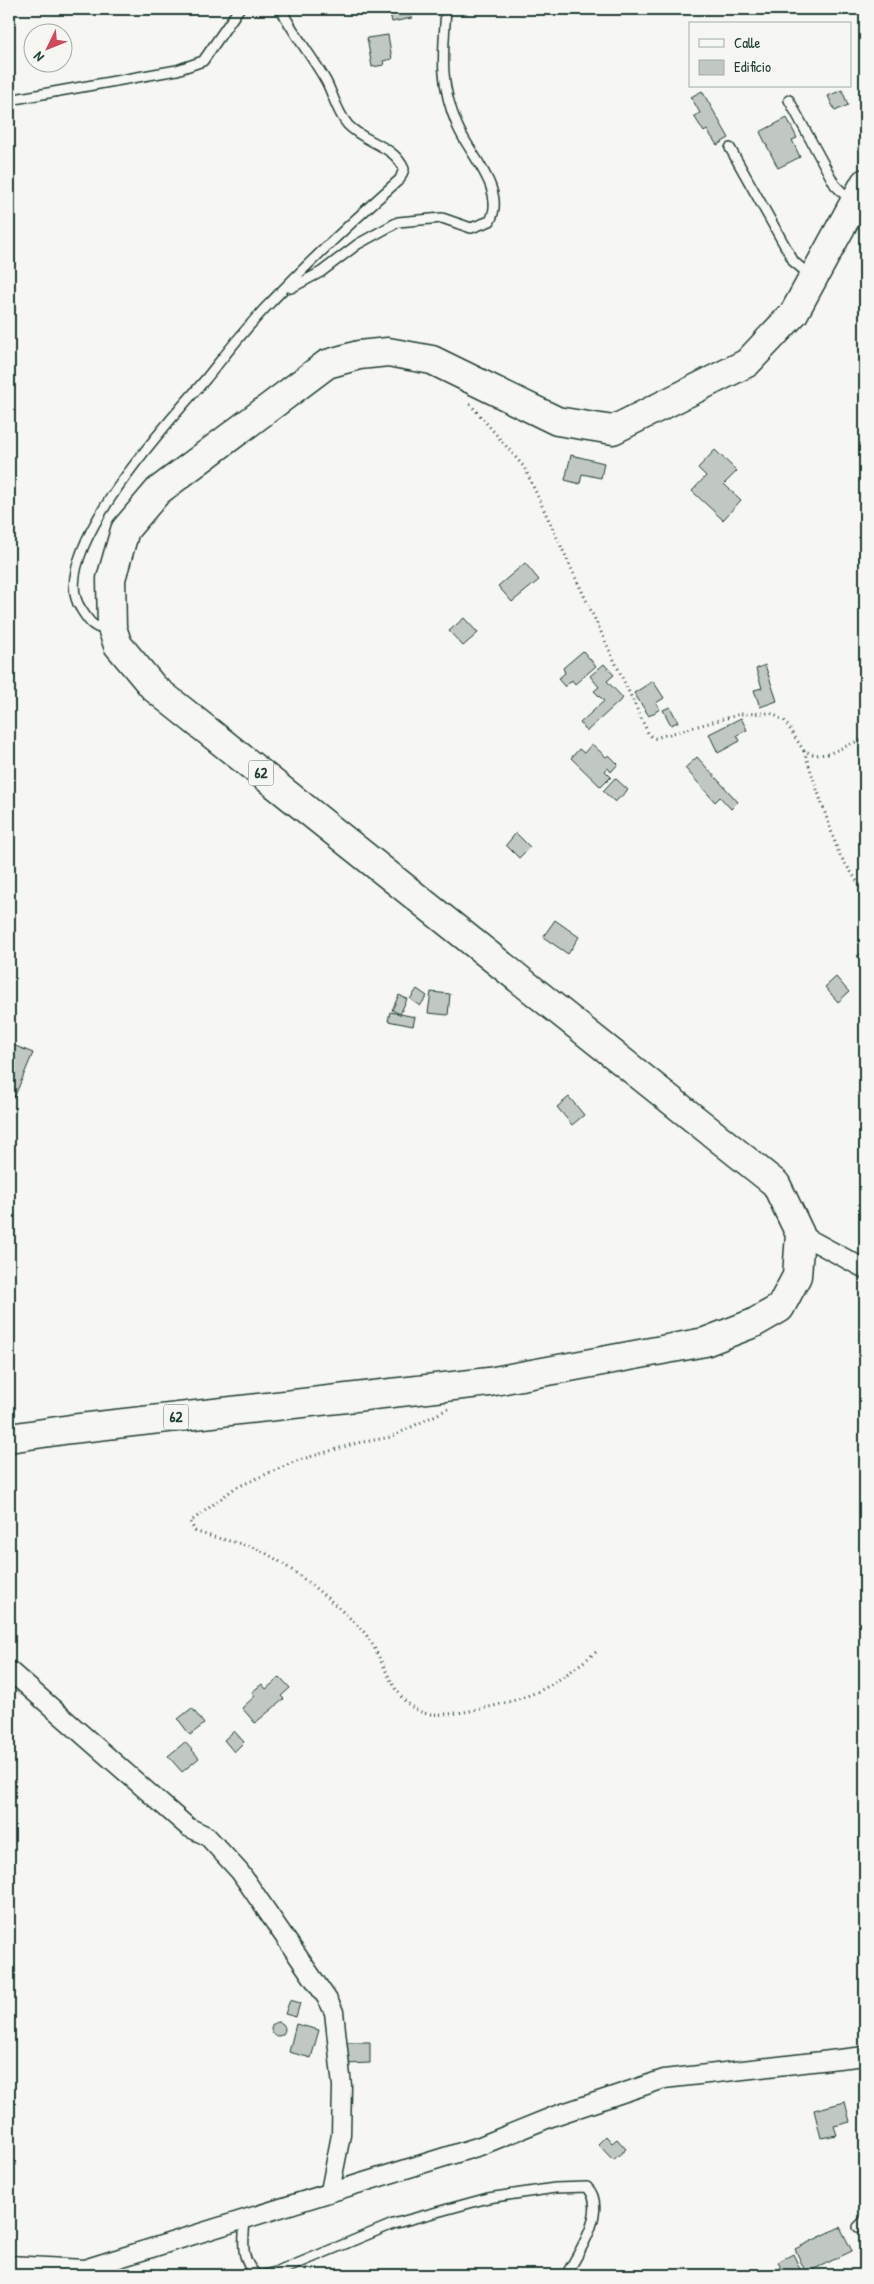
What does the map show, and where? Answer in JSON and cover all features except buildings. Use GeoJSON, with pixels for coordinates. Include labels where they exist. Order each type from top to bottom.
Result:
{"type":"FeatureCollection","features":[{"type":"Feature","properties":{"kind":"main road","name":"62"},"geometry":{"type":"LineString","coordinates":[[9,1438],[71,1429],[473,1384],[705,1342],[754,1323],[780,1308],[797,1276],[800,1234],[776,1184],[154,688],[118,645],[112,628],[111,579],[125,530],[158,490],[327,364],[359,355],[388,352],[432,360],[557,421],[613,430],[747,364],[794,313],[860,193]]}},
{"type":"Feature","properties":{"kind":"street"},"geometry":{"type":"LineString","coordinates":[[800,1234],[865,1269]]}},
{"type":"Feature","properties":{"kind":"street"},"geometry":{"type":"LineString","coordinates":[[9,1670],[188,1826],[207,1836],[240,1872],[328,2000],[334,2012],[342,2086],[341,2135],[330,2191]]}},
{"type":"Feature","properties":{"kind":"street"},"geometry":{"type":"LineString","coordinates":[[9,2266],[84,2269],[330,2191],[480,2146],[554,2116],[664,2079],[865,2056]]}},
{"type":"Feature","properties":{"kind":"lane"},"geometry":{"type":"LineString","coordinates":[[9,100],[177,70],[203,61],[239,9]]}},
{"type":"Feature","properties":{"kind":"lane"},"geometry":{"type":"LineString","coordinates":[[112,628],[102,629],[91,624],[76,602],[75,571],[98,516],[133,464],[270,302],[400,179],[404,169],[399,157],[350,127],[339,114],[326,81],[293,32],[281,9]]}},
{"type":"Feature","properties":{"kind":"lane"},"geometry":{"type":"LineString","coordinates":[[270,302],[300,282],[321,272],[358,244],[398,222],[442,218],[471,228],[490,221],[495,212],[496,197],[457,126],[444,90],[443,57],[446,9]]}},
{"type":"Feature","properties":{"kind":"lane"},"geometry":{"type":"LineString","coordinates":[[789,100],[835,185],[860,193]]}},
{"type":"Feature","properties":{"kind":"lane"},"geometry":{"type":"LineString","coordinates":[[730,148],[794,262],[813,278]]}},
{"type":"Feature","properties":{"kind":"lane"},"geometry":{"type":"LineString","coordinates":[[264,2275],[280,2271],[393,2224],[488,2198],[554,2188],[587,2188],[593,2194],[596,2202],[590,2232],[566,2275]]}},
{"type":"Feature","properties":{"kind":"lane"},"geometry":{"type":"LineString","coordinates":[[245,2218],[243,2256],[251,2270],[257,2275]]}},
{"type":"Feature","properties":{"kind":"lane"},"geometry":{"type":"LineString","coordinates":[[858,2227],[865,2220]]}},
{"type":"Feature","properties":{"kind":"path"},"geometry":{"type":"LineString","coordinates":[[469,403],[524,467],[649,735],[655,738],[741,714],[770,713],[784,720],[804,751],[839,854],[865,894]]}},
{"type":"Feature","properties":{"kind":"path"},"geometry":{"type":"LineString","coordinates":[[804,751],[815,755],[828,754],[865,738]]}},
{"type":"Feature","properties":{"kind":"path"},"geometry":{"type":"LineString","coordinates":[[473,1384],[446,1410],[391,1438],[357,1443],[296,1461],[235,1488],[190,1522],[195,1532],[210,1537],[231,1540],[276,1559],[326,1599],[363,1631],[407,1703],[421,1712],[443,1714],[512,1702],[540,1691],[599,1650]]}}]}
